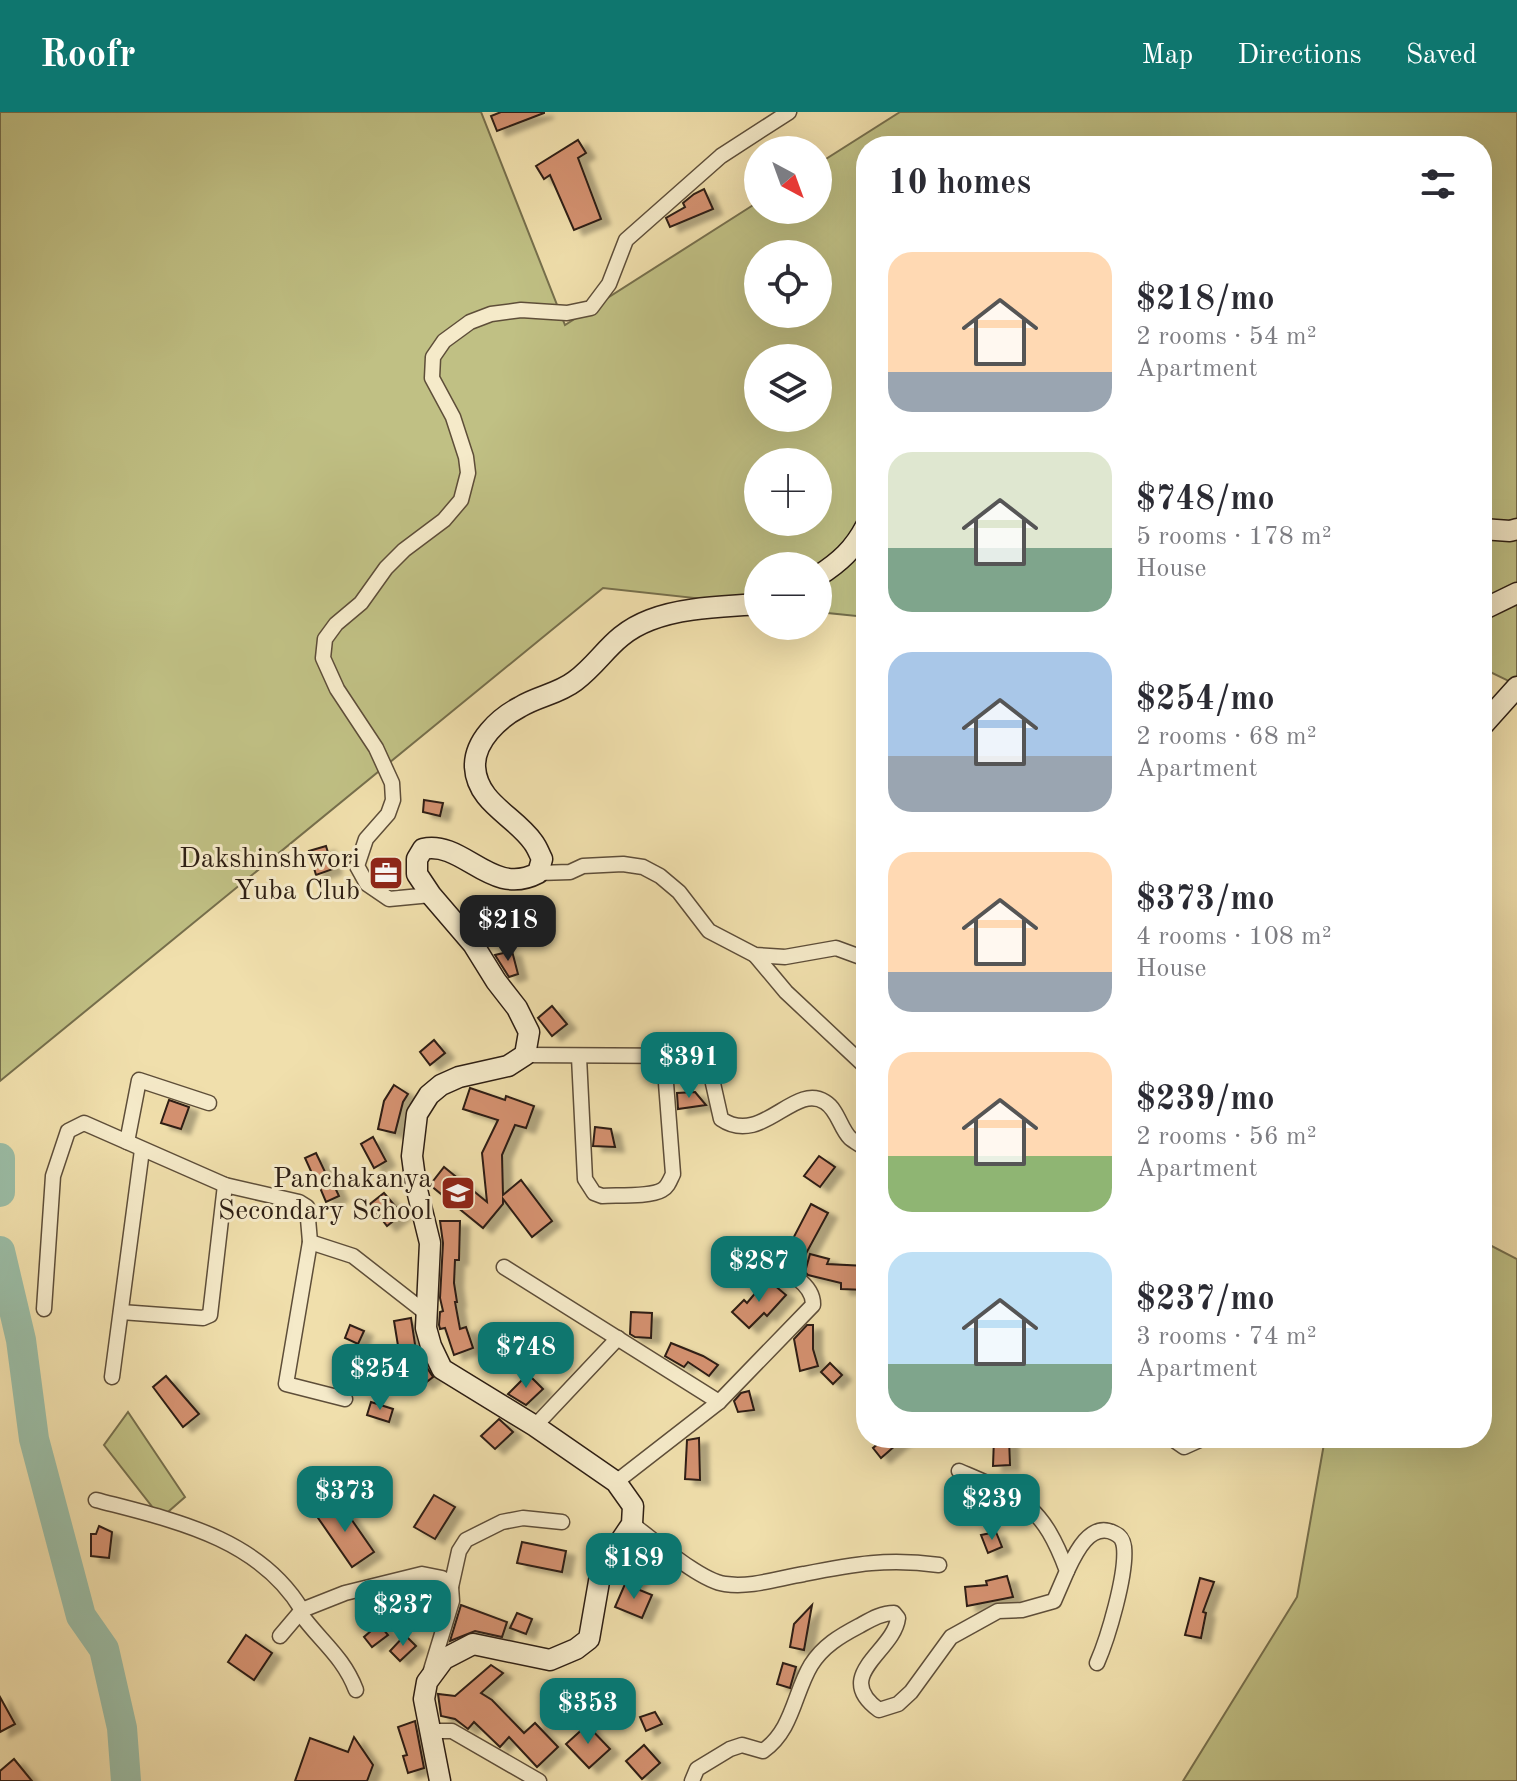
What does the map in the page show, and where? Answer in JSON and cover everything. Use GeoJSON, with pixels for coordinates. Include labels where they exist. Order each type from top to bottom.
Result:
{"type":"FeatureCollection","features":[{"type":"Feature","properties":{"kind":"street"},"geometry":{"type":"LineString","coordinates":[[431,895],[389,899],[367,884],[357,866],[366,839],[388,814],[393,800],[392,783],[376,748],[337,689],[323,658],[325,639],[336,624],[361,603],[395,559],[444,520],[461,500],[468,473],[466,457],[453,417],[432,378],[433,357],[444,341],[461,328],[491,314],[521,310],[567,313],[591,308],[609,284],[626,240],[721,156],[789,112]]}},
{"type":"Feature","properties":{"kind":"street"},"geometry":{"type":"LineString","coordinates":[[1492,530],[1517,529]]}},
{"type":"Feature","properties":{"kind":"street"},"geometry":{"type":"LineString","coordinates":[[832,567],[856,543]]}},
{"type":"Feature","properties":{"kind":"street"},"geometry":{"type":"LineString","coordinates":[[1492,605],[1517,593]]}},
{"type":"Feature","properties":{"kind":"street"},"geometry":{"type":"LineString","coordinates":[[538,873],[542,859],[533,841],[480,789],[475,766],[478,750],[487,733],[519,707],[564,689],[631,628],[653,618],[744,605]]}},
{"type":"Feature","properties":{"kind":"street"},"geometry":{"type":"LineString","coordinates":[[1492,715],[1517,687]]}},
{"type":"Feature","properties":{"kind":"street"},"geometry":{"type":"LineString","coordinates":[[525,1055],[529,1032],[517,1008],[473,944],[417,874],[417,859],[423,849],[433,847],[452,853],[488,874],[513,879],[526,879],[538,873],[570,872],[583,866],[643,867],[679,892],[709,931],[755,955],[786,992],[856,1058]]}},
{"type":"Feature","properties":{"kind":"street"},"geometry":{"type":"LineString","coordinates":[[755,955],[785,957],[836,948],[856,955]]}},
{"type":"Feature","properties":{"kind":"street"},"geometry":{"type":"LineString","coordinates":[[427,1682],[444,1659],[473,1644],[550,1660],[576,1649],[589,1639],[601,1570],[632,1524],[633,1506],[616,1482],[535,1426],[442,1369],[426,1328],[430,1243],[412,1156],[417,1114],[429,1095],[441,1085],[459,1077],[508,1066],[525,1055],[694,1056],[710,1070],[721,1119],[734,1128],[747,1127],[797,1102],[814,1098],[826,1102],[856,1141]]}},
{"type":"Feature","properties":{"kind":"street"},"geometry":{"type":"LineString","coordinates":[[579,1057],[585,1179],[594,1193],[602,1196],[653,1193],[669,1184],[673,1174],[664,1057]]}},
{"type":"Feature","properties":{"kind":"street"},"geometry":{"type":"LineString","coordinates":[[127,1142],[139,1080],[209,1103]]}},
{"type":"Feature","properties":{"kind":"street"},"geometry":{"type":"LineString","coordinates":[[44,1309],[53,1176],[68,1131],[84,1123],[225,1185],[299,1202],[307,1207],[310,1242],[286,1384],[345,1399]]}},
{"type":"Feature","properties":{"kind":"street"},"geometry":{"type":"LineString","coordinates":[[112,1377],[142,1150]]}},
{"type":"Feature","properties":{"kind":"street"},"geometry":{"type":"LineString","coordinates":[[121,1312],[203,1318],[210,1315],[225,1185]]}},
{"type":"Feature","properties":{"kind":"street"},"geometry":{"type":"LineString","coordinates":[[310,1242],[353,1256],[426,1313]]}},
{"type":"Feature","properties":{"kind":"street"},"geometry":{"type":"LineString","coordinates":[[616,1482],[719,1402],[813,1305],[813,1296],[805,1284],[750,1253]]}},
{"type":"Feature","properties":{"kind":"street"},"geometry":{"type":"LineString","coordinates":[[504,1267],[719,1402]]}},
{"type":"Feature","properties":{"kind":"street"},"geometry":{"type":"LineString","coordinates":[[535,1426],[618,1338]]}},
{"type":"Feature","properties":{"kind":"street"},"geometry":{"type":"LineString","coordinates":[[959,1471],[1008,1492],[1037,1512],[1057,1544],[1067,1571]]}},
{"type":"Feature","properties":{"kind":"street"},"geometry":{"type":"LineString","coordinates":[[96,1500],[205,1531],[243,1552],[289,1589],[315,1634],[348,1668],[356,1690]]}},
{"type":"Feature","properties":{"kind":"street"},"geometry":{"type":"LineString","coordinates":[[440,1781],[424,1699],[452,1601],[451,1587],[459,1551],[466,1540],[502,1522],[523,1518],[562,1522]]}},
{"type":"Feature","properties":{"kind":"street"},"geometry":{"type":"LineString","coordinates":[[632,1524],[706,1578],[724,1584],[758,1583],[873,1562],[903,1560],[939,1565]]}},
{"type":"Feature","properties":{"kind":"street"},"geometry":{"type":"LineString","coordinates":[[692,1781],[697,1769],[730,1749],[742,1745],[763,1751],[771,1745],[789,1718],[811,1666],[824,1648],[839,1636],[886,1613],[894,1613],[898,1618],[897,1627],[864,1669],[862,1686],[868,1702],[879,1710],[898,1704],[911,1692],[951,1637],[998,1611],[1022,1610],[1054,1601],[1078,1547],[1093,1533],[1109,1530],[1120,1536],[1124,1545],[1122,1573],[1105,1644],[1097,1663]]}},
{"type":"Feature","properties":{"kind":"street"},"geometry":{"type":"LineString","coordinates":[[280,1636],[301,1612],[345,1593],[422,1574],[442,1578],[451,1587]]}},
{"type":"Feature","properties":{"kind":"street"},"geometry":{"type":"LineString","coordinates":[[429,1731],[452,1731],[539,1781]]}},
{"type":"Feature","properties":{"kind":"green space"},"geometry":{"type":"Polygon","coordinates":[[[0,112],[481,112],[565,325],[744,211],[744,224],[832,224],[832,155],[856,140],[856,616],[832,613],[832,552],[744,552],[744,603],[603,588],[0,1081],[0,112]]]}},
{"type":"Feature","properties":{"kind":"green space"},"geometry":{"type":"Polygon","coordinates":[[[900,112],[1517,112],[1517,685],[1492,673],[1492,136],[862,136],[900,112]]]}},
{"type":"Feature","properties":{"kind":"green space"},"geometry":{"type":"Polygon","coordinates":[[[1492,1246],[1517,1259],[1517,1781],[1183,1781],[1297,1597],[1323,1448],[1492,1448],[1492,1246]]]}},
{"type":"Feature","properties":{"kind":"green space"},"geometry":{"type":"Polygon","coordinates":[[[128,1412],[185,1497],[161,1518],[104,1445],[128,1412]]]}},
{"type":"Feature","properties":{"kind":"building"},"geometry":{"type":"Polygon","coordinates":[[[501,112],[544,113],[497,131],[491,116],[501,112]]]}},
{"type":"Feature","properties":{"kind":"building"},"geometry":{"type":"Polygon","coordinates":[[[578,140],[586,153],[578,158],[601,219],[574,230],[550,175],[544,179],[536,166],[578,140]]]}},
{"type":"Feature","properties":{"kind":"building"},"geometry":{"type":"Polygon","coordinates":[[[704,189],[713,209],[670,227],[666,218],[685,207],[683,203],[704,189]]]}},
{"type":"Feature","properties":{"kind":"building"},"geometry":{"type":"Polygon","coordinates":[[[424,800],[443,803],[440,816],[423,812],[424,800]]]}},
{"type":"Feature","properties":{"kind":"building"},"geometry":{"type":"Polygon","coordinates":[[[326,846],[333,869],[316,875],[309,851],[326,846]]]}},
{"type":"Feature","properties":{"kind":"building"},"geometry":{"type":"Polygon","coordinates":[[[512,951],[518,974],[509,977],[495,955],[512,951]]]}},
{"type":"Feature","properties":{"kind":"building"},"geometry":{"type":"Polygon","coordinates":[[[552,1006],[567,1024],[552,1036],[538,1018],[552,1006]]]}},
{"type":"Feature","properties":{"kind":"building"},"geometry":{"type":"Polygon","coordinates":[[[434,1040],[445,1053],[430,1065],[420,1052],[434,1040]]]}},
{"type":"Feature","properties":{"kind":"building"},"geometry":{"type":"Polygon","coordinates":[[[394,1085],[408,1094],[395,1133],[378,1129],[384,1101],[394,1085]]]}},
{"type":"Feature","properties":{"kind":"building"},"geometry":{"type":"Polygon","coordinates":[[[470,1088],[534,1106],[526,1128],[515,1125],[502,1155],[503,1195],[521,1180],[552,1221],[532,1237],[503,1199],[503,1204],[483,1228],[430,1185],[444,1167],[487,1202],[482,1153],[498,1120],[463,1109],[470,1088]]]}},
{"type":"Feature","properties":{"kind":"building"},"geometry":{"type":"Polygon","coordinates":[[[695,1092],[706,1105],[678,1109],[677,1093],[695,1092]]]}},
{"type":"Feature","properties":{"kind":"building"},"geometry":{"type":"Polygon","coordinates":[[[169,1100],[189,1107],[181,1129],[161,1123],[169,1100]]]}},
{"type":"Feature","properties":{"kind":"building"},"geometry":{"type":"Polygon","coordinates":[[[595,1127],[611,1129],[615,1147],[593,1146],[595,1127]]]}},
{"type":"Feature","properties":{"kind":"building"},"geometry":{"type":"Polygon","coordinates":[[[373,1137],[386,1161],[374,1168],[361,1144],[373,1137]]]}},
{"type":"Feature","properties":{"kind":"building"},"geometry":{"type":"Polygon","coordinates":[[[316,1153],[326,1174],[315,1180],[305,1158],[316,1153]]]}},
{"type":"Feature","properties":{"kind":"building"},"geometry":{"type":"Polygon","coordinates":[[[819,1156],[835,1167],[820,1187],[804,1176],[819,1156]]]}},
{"type":"Feature","properties":{"kind":"building"},"geometry":{"type":"Polygon","coordinates":[[[330,1177],[339,1196],[326,1202],[318,1183],[330,1177]]]}},
{"type":"Feature","properties":{"kind":"building"},"geometry":{"type":"Polygon","coordinates":[[[384,1193],[402,1214],[387,1226],[370,1204],[384,1193]]]}},
{"type":"Feature","properties":{"kind":"building"},"geometry":{"type":"Polygon","coordinates":[[[811,1204],[828,1213],[802,1261],[786,1252],[811,1204]]]}},
{"type":"Feature","properties":{"kind":"building"},"geometry":{"type":"Polygon","coordinates":[[[440,1221],[460,1221],[459,1260],[455,1260],[455,1302],[460,1329],[466,1327],[473,1348],[454,1355],[445,1328],[440,1329],[439,1325],[440,1312],[443,1311],[440,1298],[443,1243],[440,1221]]]}},
{"type":"Feature","properties":{"kind":"building"},"geometry":{"type":"Polygon","coordinates":[[[810,1254],[829,1259],[827,1264],[856,1265],[856,1290],[841,1289],[841,1283],[805,1272],[810,1254]]]}},
{"type":"Feature","properties":{"kind":"building"},"geometry":{"type":"Polygon","coordinates":[[[767,1279],[786,1295],[767,1316],[764,1313],[749,1328],[732,1312],[744,1300],[747,1303],[767,1279]]]}},
{"type":"Feature","properties":{"kind":"building"},"geometry":{"type":"Polygon","coordinates":[[[631,1312],[652,1313],[651,1338],[630,1334],[631,1312]]]}},
{"type":"Feature","properties":{"kind":"building"},"geometry":{"type":"Polygon","coordinates":[[[411,1318],[416,1351],[433,1377],[424,1384],[408,1363],[401,1364],[394,1321],[411,1318]]]}},
{"type":"Feature","properties":{"kind":"building"},"geometry":{"type":"Polygon","coordinates":[[[350,1325],[364,1331],[358,1344],[345,1338],[350,1325]]]}},
{"type":"Feature","properties":{"kind":"building"},"geometry":{"type":"Polygon","coordinates":[[[807,1325],[813,1325],[813,1349],[818,1366],[800,1371],[794,1339],[807,1325]]]}},
{"type":"Feature","properties":{"kind":"building"},"geometry":{"type":"Polygon","coordinates":[[[671,1343],[718,1365],[709,1376],[688,1362],[684,1367],[665,1356],[671,1343]]]}},
{"type":"Feature","properties":{"kind":"building"},"geometry":{"type":"Polygon","coordinates":[[[830,1363],[842,1375],[833,1384],[821,1372],[830,1363]]]}},
{"type":"Feature","properties":{"kind":"building"},"geometry":{"type":"Polygon","coordinates":[[[528,1374],[543,1389],[526,1405],[508,1394],[528,1374]]]}},
{"type":"Feature","properties":{"kind":"building"},"geometry":{"type":"Polygon","coordinates":[[[166,1376],[199,1414],[183,1427],[153,1387],[166,1376]]]}},
{"type":"Feature","properties":{"kind":"building"},"geometry":{"type":"Polygon","coordinates":[[[749,1391],[754,1410],[738,1412],[734,1401],[741,1393],[749,1391]]]}},
{"type":"Feature","properties":{"kind":"building"},"geometry":{"type":"Polygon","coordinates":[[[371,1402],[393,1409],[389,1422],[367,1415],[371,1402]]]}},
{"type":"Feature","properties":{"kind":"building"},"geometry":{"type":"Polygon","coordinates":[[[499,1419],[513,1432],[495,1449],[481,1436],[499,1419]]]}},
{"type":"Feature","properties":{"kind":"building"},"geometry":{"type":"Polygon","coordinates":[[[699,1438],[700,1480],[685,1479],[687,1440],[699,1438]]]}},
{"type":"Feature","properties":{"kind":"building"},"geometry":{"type":"Polygon","coordinates":[[[873,1448],[892,1448],[881,1458],[873,1448]]]}},
{"type":"Feature","properties":{"kind":"building"},"geometry":{"type":"Polygon","coordinates":[[[994,1448],[1009,1448],[1010,1465],[993,1466],[994,1448]]]}},
{"type":"Feature","properties":{"kind":"building"},"geometry":{"type":"Polygon","coordinates":[[[434,1495],[455,1507],[435,1539],[414,1527],[434,1495]]]}},
{"type":"Feature","properties":{"kind":"building"},"geometry":{"type":"Polygon","coordinates":[[[338,1500],[374,1552],[352,1567],[316,1515],[338,1500]]]}},
{"type":"Feature","properties":{"kind":"building"},"geometry":{"type":"Polygon","coordinates":[[[99,1526],[112,1532],[109,1558],[91,1556],[91,1534],[96,1534],[99,1526]]]}},
{"type":"Feature","properties":{"kind":"building"},"geometry":{"type":"Polygon","coordinates":[[[996,1532],[1002,1547],[988,1553],[981,1535],[996,1532]]]}},
{"type":"Feature","properties":{"kind":"building"},"geometry":{"type":"Polygon","coordinates":[[[522,1542],[566,1551],[562,1572],[517,1563],[522,1542]]]}},
{"type":"Feature","properties":{"kind":"building"},"geometry":{"type":"Polygon","coordinates":[[[625,1558],[644,1572],[634,1584],[616,1572],[625,1558]]]}},
{"type":"Feature","properties":{"kind":"building"},"geometry":{"type":"Polygon","coordinates":[[[1007,1576],[1013,1597],[967,1606],[965,1587],[987,1585],[986,1581],[1007,1576]]]}},
{"type":"Feature","properties":{"kind":"building"},"geometry":{"type":"Polygon","coordinates":[[[1200,1578],[1214,1582],[1203,1612],[1206,1613],[1201,1638],[1185,1635],[1200,1578]]]}},
{"type":"Feature","properties":{"kind":"building"},"geometry":{"type":"Polygon","coordinates":[[[625,1584],[652,1595],[642,1618],[615,1607],[625,1584]]]}},
{"type":"Feature","properties":{"kind":"building"},"geometry":{"type":"Polygon","coordinates":[[[461,1605],[507,1622],[502,1637],[475,1631],[450,1641],[461,1605]]]}},
{"type":"Feature","properties":{"kind":"building"},"geometry":{"type":"Polygon","coordinates":[[[812,1605],[804,1650],[790,1647],[794,1624],[812,1605]]]}},
{"type":"Feature","properties":{"kind":"building"},"geometry":{"type":"Polygon","coordinates":[[[517,1613],[532,1619],[526,1634],[510,1628],[517,1613]]]}},
{"type":"Feature","properties":{"kind":"building"},"geometry":{"type":"Polygon","coordinates":[[[379,1624],[388,1635],[372,1647],[364,1637],[379,1624]]]}},
{"type":"Feature","properties":{"kind":"building"},"geometry":{"type":"Polygon","coordinates":[[[246,1635],[272,1653],[254,1680],[228,1662],[246,1635]]]}},
{"type":"Feature","properties":{"kind":"building"},"geometry":{"type":"Polygon","coordinates":[[[405,1635],[416,1646],[400,1661],[390,1651],[405,1635]]]}},
{"type":"Feature","properties":{"kind":"building"},"geometry":{"type":"Polygon","coordinates":[[[783,1663],[796,1667],[790,1688],[777,1684],[783,1663]]]}},
{"type":"Feature","properties":{"kind":"building"},"geometry":{"type":"Polygon","coordinates":[[[491,1665],[503,1673],[481,1693],[524,1733],[535,1723],[558,1747],[537,1767],[509,1737],[500,1747],[474,1722],[468,1729],[455,1719],[441,1716],[438,1694],[455,1696],[491,1665]]]}},
{"type":"Feature","properties":{"kind":"building"},"geometry":{"type":"Polygon","coordinates":[[[0,1697],[15,1724],[0,1732],[0,1697]]]}},
{"type":"Feature","properties":{"kind":"building"},"geometry":{"type":"Polygon","coordinates":[[[655,1712],[662,1724],[646,1731],[640,1717],[655,1712]]]}},
{"type":"Feature","properties":{"kind":"building"},"geometry":{"type":"Polygon","coordinates":[[[415,1721],[424,1768],[408,1773],[403,1756],[407,1755],[398,1727],[415,1721]]]}},
{"type":"Feature","properties":{"kind":"building"},"geometry":{"type":"Polygon","coordinates":[[[587,1725],[610,1749],[589,1768],[566,1744],[587,1725]]]}},
{"type":"Feature","properties":{"kind":"building"},"geometry":{"type":"Polygon","coordinates":[[[354,1737],[373,1765],[367,1781],[295,1781],[310,1738],[348,1752],[354,1737]]]}},
{"type":"Feature","properties":{"kind":"building"},"geometry":{"type":"Polygon","coordinates":[[[644,1745],[660,1763],[642,1779],[626,1761],[644,1745]]]}},
{"type":"Feature","properties":{"kind":"building"},"geometry":{"type":"Polygon","coordinates":[[[14,1759],[32,1781],[0,1781],[0,1771],[14,1759]]]}},
{"type":"Feature","properties":{"kind":"waterway"},"geometry":{"type":"LineString","coordinates":[[0,1158],[0,1192]]}},
{"type":"Feature","properties":{"kind":"waterway"},"geometry":{"type":"LineString","coordinates":[[0,1251],[21,1340],[34,1439],[81,1616],[104,1649],[122,1728],[126,1781]]}},
{"type":"Feature","properties":{"kind":"place","name":"Dakshinshwori Yuba Club"},"geometry":{"type":"Point","coordinates":[386,873]}},
{"type":"Feature","properties":{"kind":"place","name":"Panchakanya Secondary School"},"geometry":{"type":"Point","coordinates":[458,1193]}}]}
